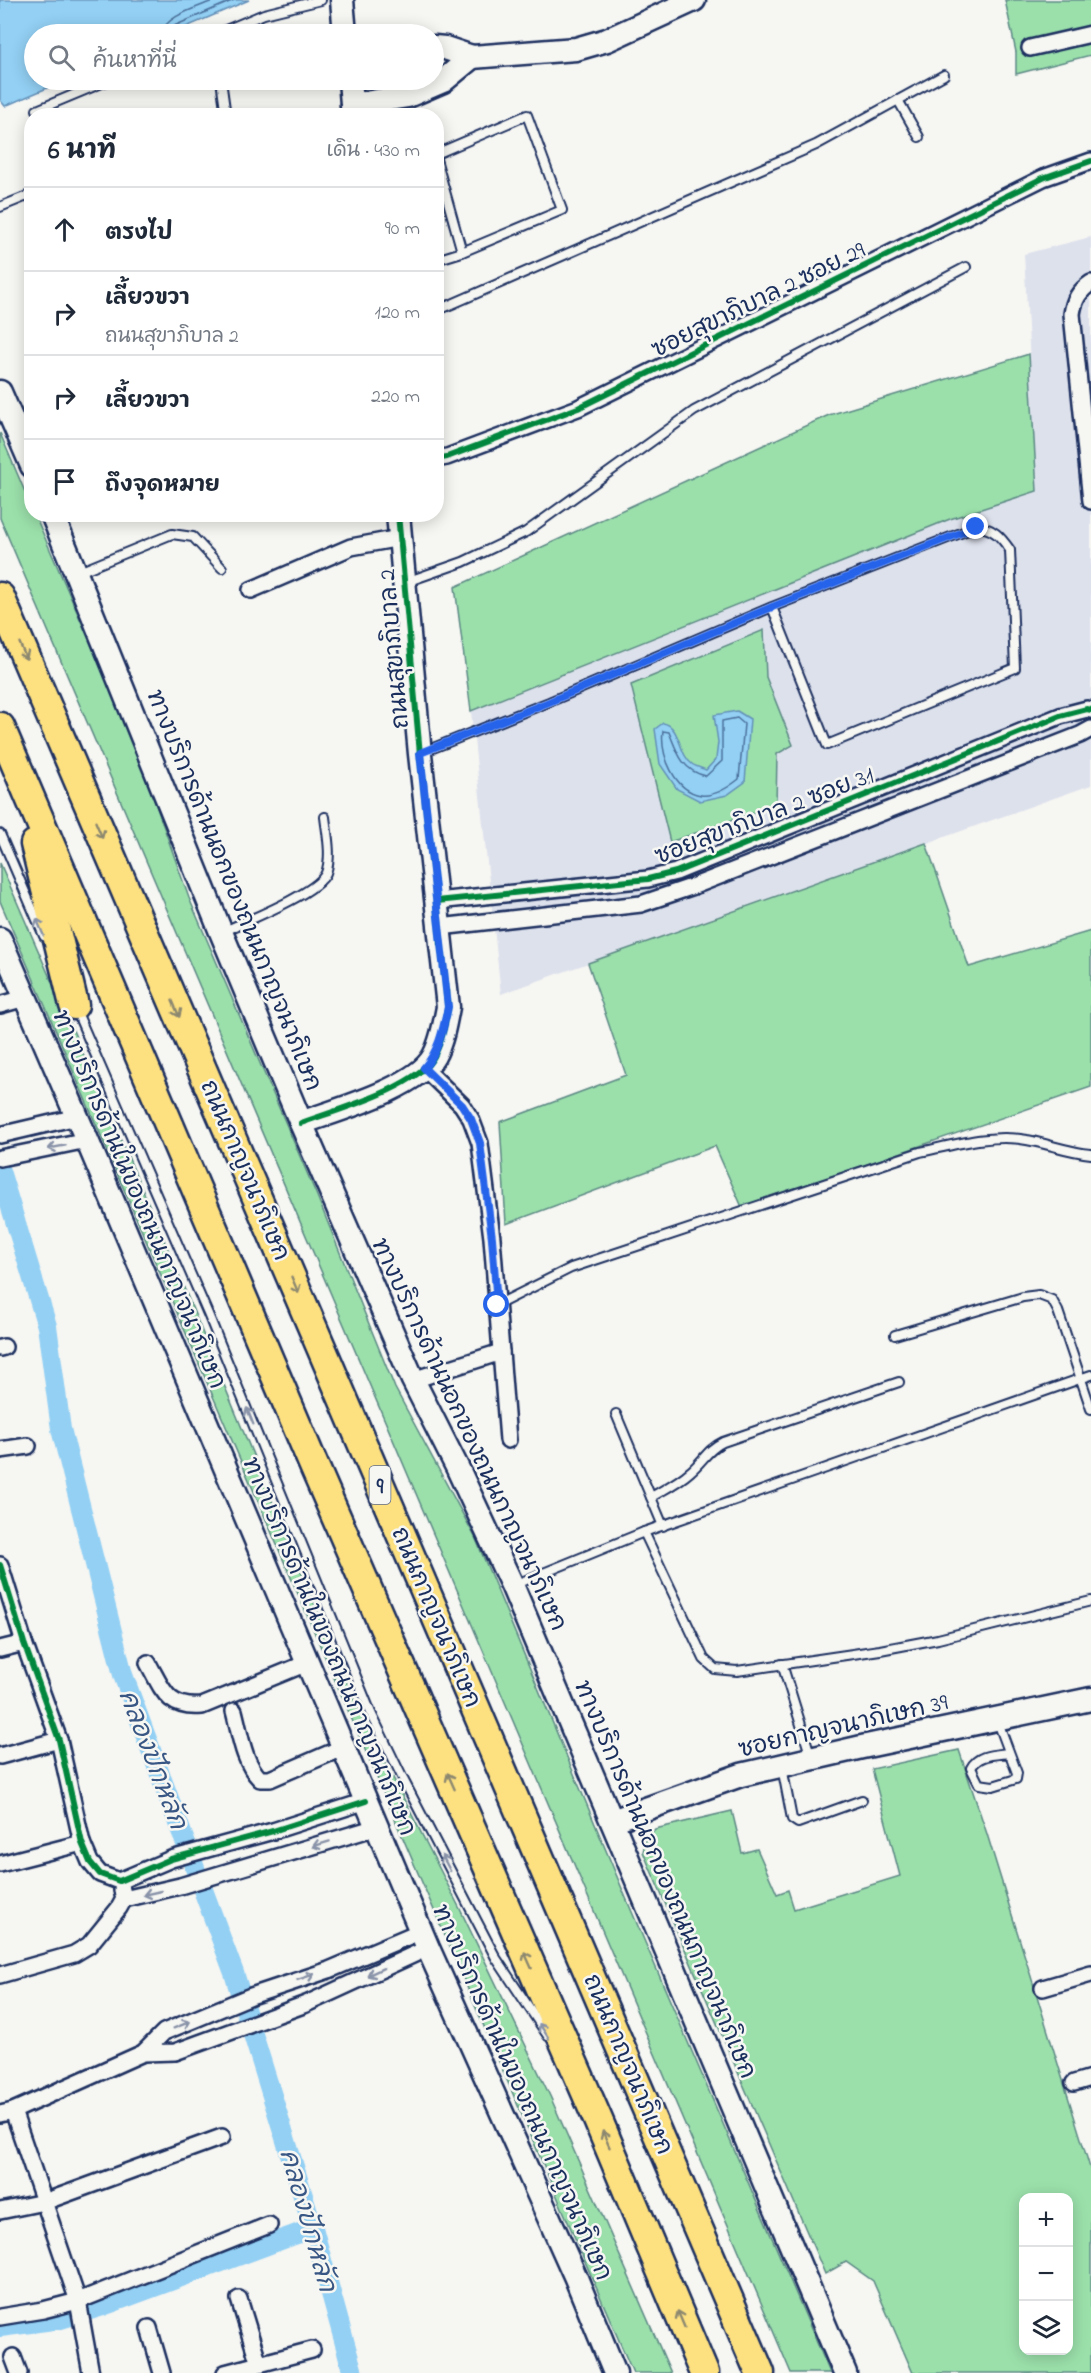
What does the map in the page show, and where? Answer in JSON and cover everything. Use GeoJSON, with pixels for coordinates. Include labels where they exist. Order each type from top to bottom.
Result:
{"type":"FeatureCollection","features":[{"type":"Feature","properties":{"kind":"highway","name":"ถนนกาญจนาภิเษก"},"geometry":{"type":"LineString","coordinates":[[0,597],[760,2373]]}},
{"type":"Feature","properties":{"kind":"highway"},"geometry":{"type":"LineString","coordinates":[[0,727],[318,1477],[588,2097],[704,2373]]}},
{"type":"Feature","properties":{"kind":"highway"},"geometry":{"type":"LineString","coordinates":[[16,765],[74,1005]]}},
{"type":"Feature","properties":{"kind":"main road"},"geometry":{"type":"LineString","coordinates":[[342,0],[344,24]]}},
{"type":"Feature","properties":{"kind":"main road"},"geometry":{"type":"LineString","coordinates":[[444,48],[472,57],[576,49],[607,40],[694,0]]}},
{"type":"Feature","properties":{"kind":"main road"},"geometry":{"type":"LineString","coordinates":[[444,80],[472,57]]}},
{"type":"Feature","properties":{"kind":"main road"},"geometry":{"type":"LineString","coordinates":[[351,90],[353,108]]}},
{"type":"Feature","properties":{"kind":"main road"},"geometry":{"type":"LineString","coordinates":[[361,108],[408,96],[422,90]]}},
{"type":"Feature","properties":{"kind":"main road"},"geometry":{"type":"LineString","coordinates":[[0,392],[24,446]]}},
{"type":"Feature","properties":{"kind":"main road","name":"ทางบริการด้านนอกของถนนกาญจนาภิเษก"},"geometry":{"type":"LineString","coordinates":[[55,522],[221,932],[301,1123],[412,1380],[458,1469],[512,1585],[845,2373]]}},
{"type":"Feature","properties":{"kind":"main road","name":"ถนนสุขาภิบาล 2"},"geometry":{"type":"LineString","coordinates":[[301,1123],[397,1087],[418,1075],[434,1057],[443,1033],[448,1007],[420,753],[399,522]]}},
{"type":"Feature","properties":{"kind":"main road","name":"ทางบริการด้านในของถนนกาญจนาภิเษก"},"geometry":{"type":"LineString","coordinates":[[0,939],[5,965],[25,998],[87,1140],[377,1827],[576,2278],[615,2373]]}},
{"type":"Feature","properties":{"kind":"main road","name":"ซอยกาญจนาภิเษก 39"},"geometry":{"type":"LineString","coordinates":[[612,1821],[741,1775],[1091,1699]]}},
{"type":"Feature","properties":{"kind":"street"},"geometry":{"type":"LineString","coordinates":[[1030,48],[1091,34]]}},
{"type":"Feature","properties":{"kind":"street","name":"ซอยสุขาภิบาล 2 ซอย 29"},"geometry":{"type":"LineString","coordinates":[[444,458],[578,408],[1043,178],[1091,161]]}},
{"type":"Feature","properties":{"kind":"street"},"geometry":{"type":"LineString","coordinates":[[1091,283],[1078,294],[1072,314],[1091,501]]}},
{"type":"Feature","properties":{"kind":"street"},"geometry":{"type":"LineString","coordinates":[[251,590],[351,547],[400,538]]}},
{"type":"Feature","properties":{"kind":"street","name":"ซอยสุขาภิบาล 2 ซอย 31"},"geometry":{"type":"LineString","coordinates":[[437,901],[648,879],[676,872],[1060,716],[1091,710]]}},
{"type":"Feature","properties":{"kind":"street","name":"ซอยสุขาภิบาล 2 ซอย 31"},"geometry":{"type":"LineString","coordinates":[[440,927],[641,904],[694,886],[1091,729]]}},
{"type":"Feature","properties":{"kind":"street"},"geometry":{"type":"LineString","coordinates":[[582,885],[586,911]]}},
{"type":"Feature","properties":{"kind":"street"},"geometry":{"type":"LineString","coordinates":[[0,1005],[25,998]]}},
{"type":"Feature","properties":{"kind":"street"},"geometry":{"type":"LineString","coordinates":[[424,1068],[462,1105],[471,1119],[480,1143],[492,1238],[508,1440]]}},
{"type":"Feature","properties":{"kind":"street"},"geometry":{"type":"LineString","coordinates":[[0,1135],[77,1117]]}},
{"type":"Feature","properties":{"kind":"street"},"geometry":{"type":"LineString","coordinates":[[0,1158],[87,1140]]}},
{"type":"Feature","properties":{"kind":"street"},"geometry":{"type":"LineString","coordinates":[[412,1380],[501,1352]]}},
{"type":"Feature","properties":{"kind":"street"},"geometry":{"type":"LineString","coordinates":[[0,1450],[28,1446]]}},
{"type":"Feature","properties":{"kind":"street"},"geometry":{"type":"LineString","coordinates":[[0,1565],[24,1643],[59,1740],[82,1843],[90,1862],[100,1874],[119,1881],[171,1859],[366,1801]]}},
{"type":"Feature","properties":{"kind":"street"},"geometry":{"type":"LineString","coordinates":[[0,1649],[24,1643]]}},
{"type":"Feature","properties":{"kind":"street"},"geometry":{"type":"LineString","coordinates":[[148,1663],[162,1689],[173,1703],[186,1708],[202,1706],[308,1663]]}},
{"type":"Feature","properties":{"kind":"street"},"geometry":{"type":"LineString","coordinates":[[234,1711],[247,1759],[253,1772],[260,1779],[270,1779],[345,1748]]}},
{"type":"Feature","properties":{"kind":"street"},"geometry":{"type":"LineString","coordinates":[[0,1756],[59,1740]]}},
{"type":"Feature","properties":{"kind":"street"},"geometry":{"type":"LineString","coordinates":[[124,1899],[180,1886],[377,1827]]}},
{"type":"Feature","properties":{"kind":"street"},"geometry":{"type":"LineString","coordinates":[[0,1864],[82,1843]]}},
{"type":"Feature","properties":{"kind":"street"},"geometry":{"type":"LineString","coordinates":[[0,1975],[75,1954],[89,1945],[124,1899],[119,1881]]}},
{"type":"Feature","properties":{"kind":"street"},"geometry":{"type":"LineString","coordinates":[[143,2053],[175,2052],[306,2004],[425,1939]]}},
{"type":"Feature","properties":{"kind":"street"},"geometry":{"type":"LineString","coordinates":[[91,2373],[78,2304],[44,2202],[7,2113],[143,2053],[164,2032],[251,1996],[425,1939]]}},
{"type":"Feature","properties":{"kind":"street"},"geometry":{"type":"LineString","coordinates":[[1043,1989],[1091,1974]]}},
{"type":"Feature","properties":{"kind":"street"},"geometry":{"type":"LineString","coordinates":[[1074,2083],[1091,2078]]}},
{"type":"Feature","properties":{"kind":"street"},"geometry":{"type":"LineString","coordinates":[[0,2211],[44,2202],[222,2137]]}},
{"type":"Feature","properties":{"kind":"street"},"geometry":{"type":"LineString","coordinates":[[0,2317],[78,2304],[269,2225]]}},
{"type":"Feature","properties":{"kind":"street"},"geometry":{"type":"LineString","coordinates":[[239,2300],[259,2364]]}},
{"type":"Feature","properties":{"kind":"street"},"geometry":{"type":"LineString","coordinates":[[149,2328],[162,2373]]}},
{"type":"Feature","properties":{"kind":"street"},"geometry":{"type":"LineString","coordinates":[[225,2373],[312,2350]]}},
{"type":"Feature","properties":{"kind":"street"},"geometry":{"type":"LineString","coordinates":[[13,2357],[19,2373]]}},
{"type":"Feature","properties":{"kind":"lane"},"geometry":{"type":"LineString","coordinates":[[242,24],[264,14],[321,0]]}},
{"type":"Feature","properties":{"kind":"lane"},"geometry":{"type":"LineString","coordinates":[[444,308],[816,145],[944,75]]}},
{"type":"Feature","properties":{"kind":"lane"},"geometry":{"type":"LineString","coordinates":[[42,108],[85,90]]}},
{"type":"Feature","properties":{"kind":"lane"},"geometry":{"type":"LineString","coordinates":[[222,90],[225,108]]}},
{"type":"Feature","properties":{"kind":"lane"},"geometry":{"type":"LineString","coordinates":[[898,100],[919,138]]}},
{"type":"Feature","properties":{"kind":"lane"},"geometry":{"type":"LineString","coordinates":[[444,151],[527,115],[562,210],[444,258]]}},
{"type":"Feature","properties":{"kind":"lane"},"geometry":{"type":"LineString","coordinates":[[444,188],[462,252]]}},
{"type":"Feature","properties":{"kind":"lane"},"geometry":{"type":"LineString","coordinates":[[0,207],[24,197]]}},
{"type":"Feature","properties":{"kind":"lane"},"geometry":{"type":"LineString","coordinates":[[405,583],[463,562],[526,532],[694,411],[966,267]]}},
{"type":"Feature","properties":{"kind":"lane"},"geometry":{"type":"LineString","coordinates":[[420,753],[549,702],[772,607],[976,527],[986,527],[1000,536],[1010,550],[1015,668],[827,746],[772,607]]}},
{"type":"Feature","properties":{"kind":"lane"},"geometry":{"type":"LineString","coordinates":[[77,572],[172,534],[193,537],[222,568]]}},
{"type":"Feature","properties":{"kind":"lane"},"geometry":{"type":"LineString","coordinates":[[221,932],[307,892],[326,874],[329,849],[325,817]]}},
{"type":"Feature","properties":{"kind":"lane"},"geometry":{"type":"LineString","coordinates":[[0,834],[46,941]]}},
{"type":"Feature","properties":{"kind":"lane"},"geometry":{"type":"LineString","coordinates":[[51,952],[208,1314],[371,1713],[496,1958],[555,2048]]}},
{"type":"Feature","properties":{"kind":"lane"},"geometry":{"type":"LineString","coordinates":[[497,1305],[571,1268],[920,1152],[977,1139],[1025,1139],[1060,1149],[1091,1154]]}},
{"type":"Feature","properties":{"kind":"lane"},"geometry":{"type":"LineString","coordinates":[[895,1335],[1023,1297],[1040,1295],[1052,1300],[1058,1311],[1091,1408]]}},
{"type":"Feature","properties":{"kind":"lane"},"geometry":{"type":"LineString","coordinates":[[512,1585],[663,1526],[1091,1375]]}},
{"type":"Feature","properties":{"kind":"lane"},"geometry":{"type":"LineString","coordinates":[[651,1497],[673,1486],[693,1470],[713,1446],[899,1382]]}},
{"type":"Feature","properties":{"kind":"lane"},"geometry":{"type":"LineString","coordinates":[[616,1413],[663,1526]]}},
{"type":"Feature","properties":{"kind":"lane"},"geometry":{"type":"LineString","coordinates":[[644,1533],[704,1659],[715,1669],[737,1671],[880,1650],[938,1639],[1091,1601]]}},
{"type":"Feature","properties":{"kind":"lane"},"geometry":{"type":"LineString","coordinates":[[782,1664],[811,1758]]}},
{"type":"Feature","properties":{"kind":"lane"},"geometry":{"type":"LineString","coordinates":[[997,1719],[1017,1773],[1016,1779],[993,1786],[979,1784],[971,1768],[974,1762],[986,1756],[1009,1753]]}},
{"type":"Feature","properties":{"kind":"lane"},"geometry":{"type":"LineString","coordinates":[[781,1765],[792,1819],[798,1823],[862,1800]]}},
{"type":"Feature","properties":{"kind":"lane"},"geometry":{"type":"LineString","coordinates":[[562,2058],[588,2097]]}},
{"type":"Feature","properties":{"kind":"shaded area"},"geometry":{"type":"Polygon","coordinates":[[[1091,237],[1091,785],[501,994],[471,711],[950,519],[1037,491],[1024,254],[1091,237]]]}},
{"type":"Feature","properties":{"kind":"green space"},"geometry":{"type":"Polygon","coordinates":[[[1005,0],[1091,0],[1091,55],[1016,74],[1016,52],[1005,0]]]}},
{"type":"Feature","properties":{"kind":"green space"},"geometry":{"type":"Polygon","coordinates":[[[1029,354],[1037,491],[950,519],[471,711],[455,587],[829,415],[1029,354]]]}},
{"type":"Feature","properties":{"kind":"green space"},"geometry":{"type":"Polygon","coordinates":[[[0,433],[24,490],[24,522],[38,522],[135,746],[189,898],[317,1196],[395,1388],[475,1537],[623,1891],[830,2373],[791,2373],[0,518],[0,433]]]}},
{"type":"Feature","properties":{"kind":"green space"},"geometry":{"type":"Polygon","coordinates":[[[764,630],[766,677],[793,745],[777,754],[776,805],[670,842],[631,685],[764,630]]]}},
{"type":"Feature","properties":{"kind":"green space"},"geometry":{"type":"Polygon","coordinates":[[[926,843],[969,967],[1091,931],[1091,1087],[742,1207],[715,1146],[506,1224],[500,1122],[626,1075],[588,963],[926,843]]]}},
{"type":"Feature","properties":{"kind":"green space"},"geometry":{"type":"Polygon","coordinates":[[[0,863],[160,1230],[359,1711],[459,1907],[550,2096],[671,2373],[633,2373],[0,901],[0,863]]]}},
{"type":"Feature","properties":{"kind":"green space"},"geometry":{"type":"Polygon","coordinates":[[[959,1750],[1091,2171],[1091,2373],[913,2373],[873,2281],[846,2262],[825,2274],[643,1852],[646,1838],[655,1829],[732,1811],[742,1853],[757,1849],[777,1894],[788,1890],[794,1909],[900,1876],[872,1769],[959,1750]]]}},
{"type":"Feature","properties":{"kind":"water"},"geometry":{"type":"Polygon","coordinates":[[[0,0],[249,0],[193,24],[24,24],[24,90],[43,90],[5,106],[0,100],[0,0]]]}},
{"type":"Feature","properties":{"kind":"water"},"geometry":{"type":"Polygon","coordinates":[[[737,711],[750,719],[745,782],[727,795],[700,801],[677,789],[660,764],[655,729],[663,723],[669,725],[687,759],[706,770],[716,759],[718,742],[714,715],[737,711]]]}},
{"type":"Feature","properties":{"kind":"waterway","name":"คลองปักหลัก"},"geometry":{"type":"LineString","coordinates":[[0,1171],[47,1326],[61,1429],[123,1675],[234,1973],[313,2228],[353,2373]]}},
{"type":"Feature","properties":{"kind":"waterway"},"geometry":{"type":"LineString","coordinates":[[0,2327],[61,2319],[103,2306],[313,2228]]}},
{"type":"Feature","properties":{"kind":"cycle path"},"geometry":{"type":"LineString","coordinates":[[444,458],[578,408],[1043,178],[1091,161]]}},
{"type":"Feature","properties":{"kind":"cycle path"},"geometry":{"type":"LineString","coordinates":[[301,1123],[374,1097],[394,1088],[425,1068],[439,1044],[448,1007],[420,754],[399,522]]}},
{"type":"Feature","properties":{"kind":"cycle path"},"geometry":{"type":"LineString","coordinates":[[437,901],[648,879],[676,872],[1060,716],[1091,710]]}},
{"type":"Feature","properties":{"kind":"cycle path"},"geometry":{"type":"LineString","coordinates":[[0,1565],[24,1643],[59,1740],[82,1843],[90,1862],[100,1874],[119,1881],[171,1859],[273,1831],[366,1801]]}},
{"type":"Feature","properties":{"kind":"route"},"geometry":{"type":"LineString","coordinates":[[497,1305],[492,1238],[480,1143],[471,1119],[462,1105],[424,1068],[434,1057],[443,1033],[448,1007],[420,753],[549,702],[772,607],[976,527]]}}]}
